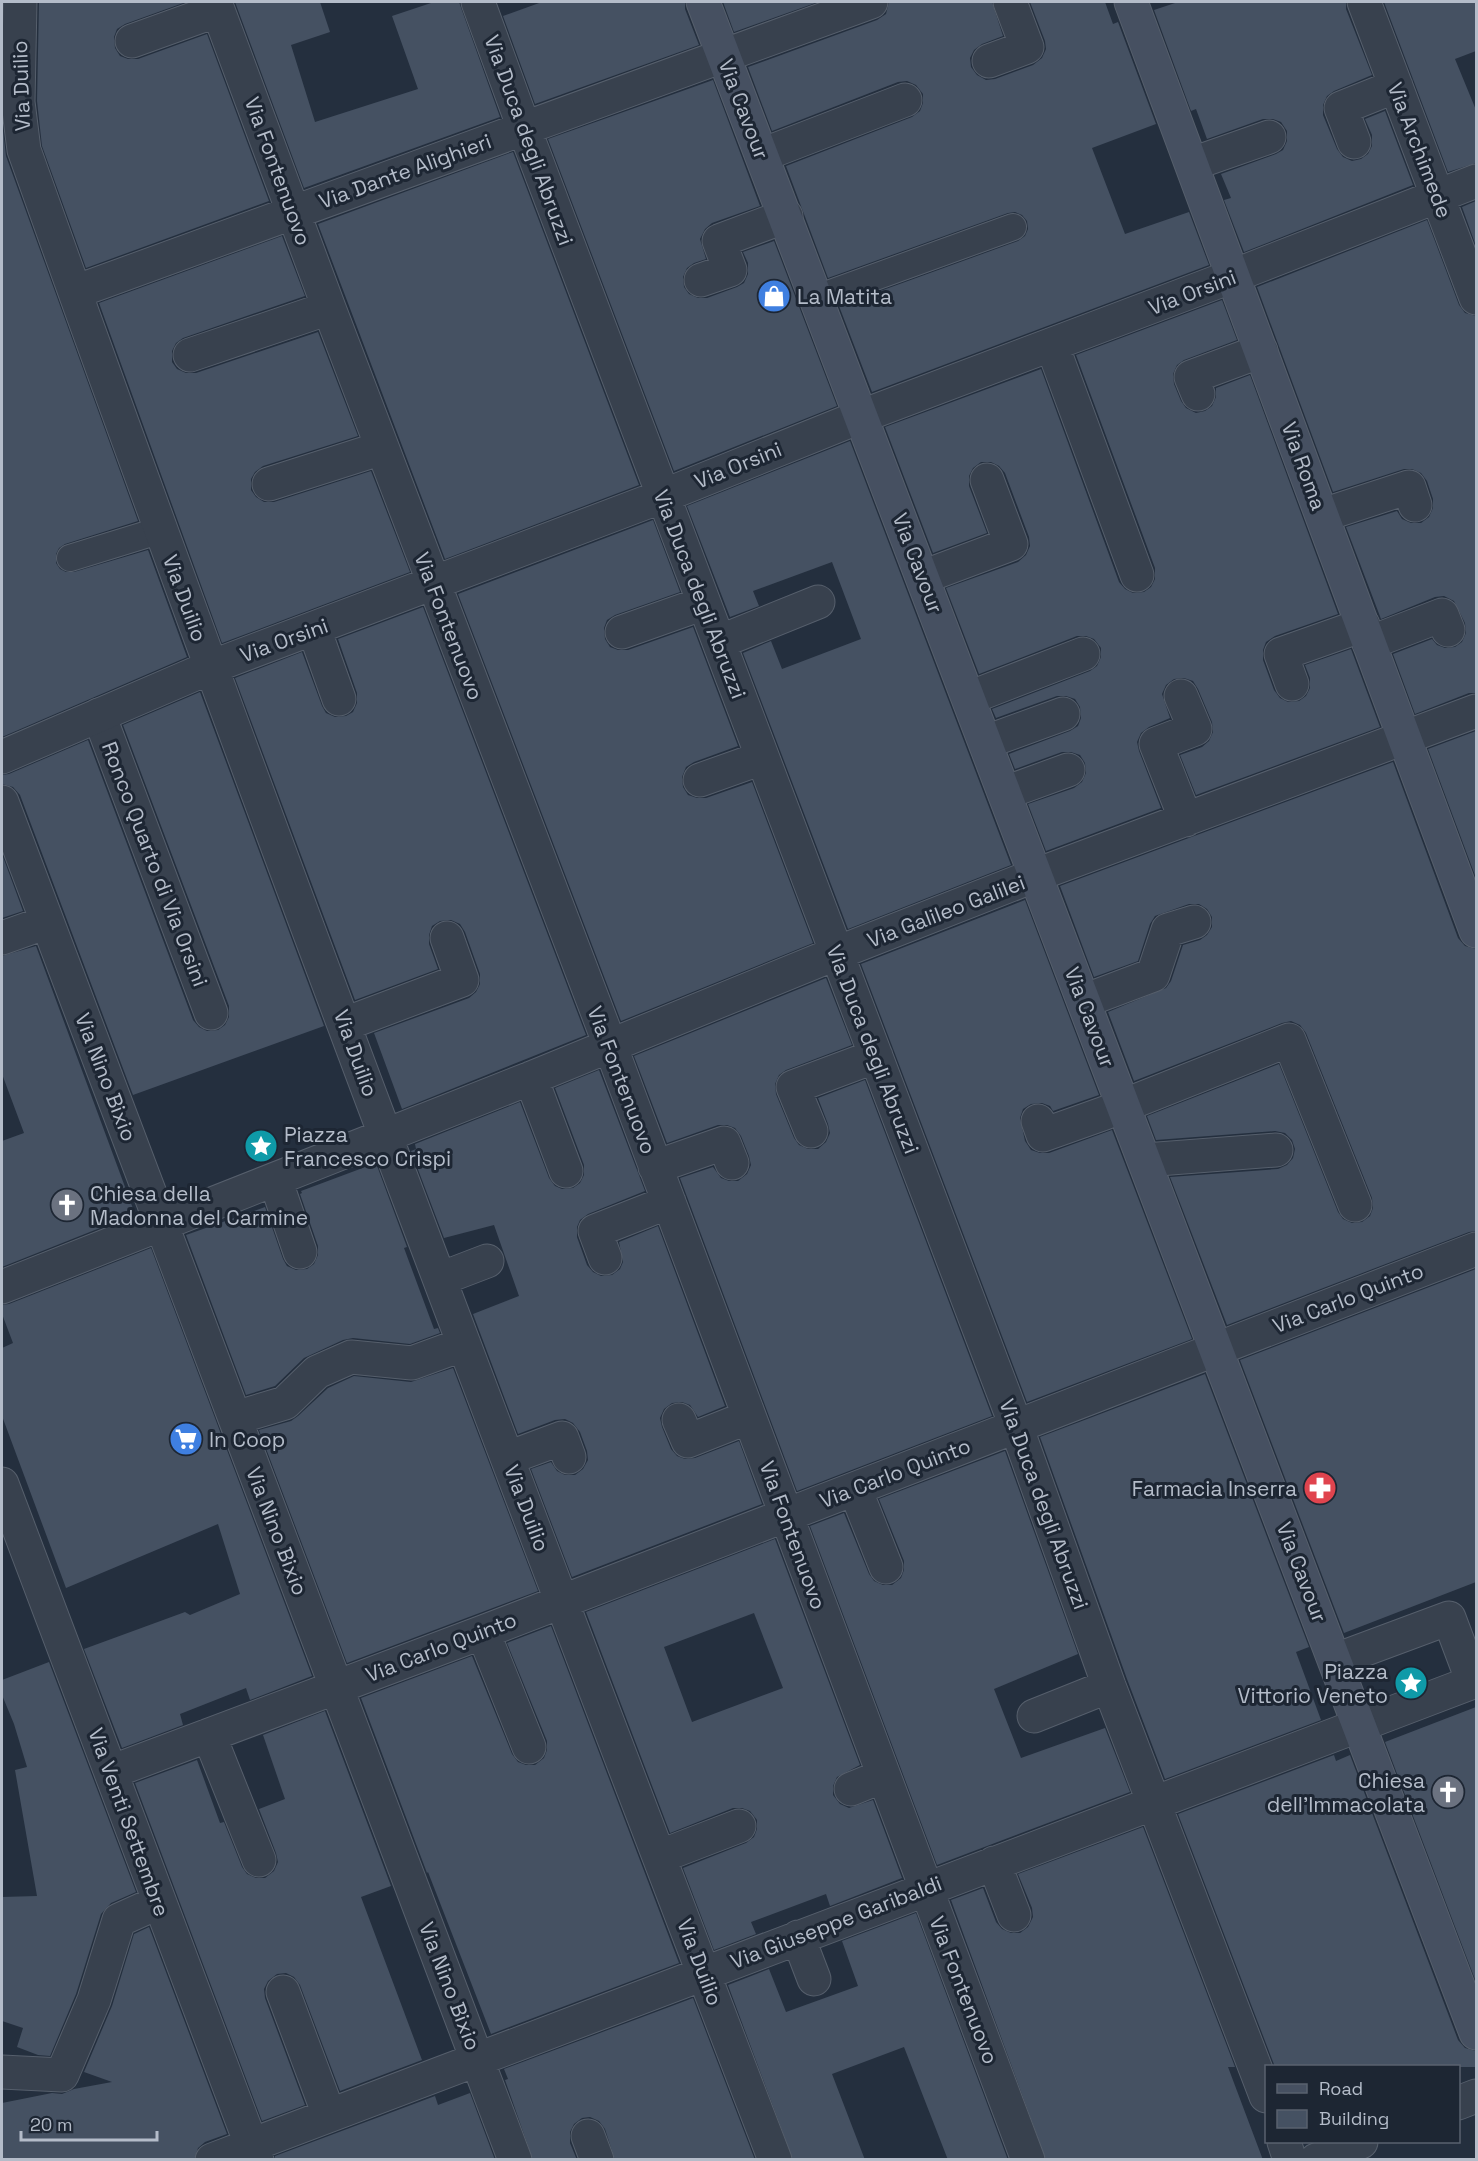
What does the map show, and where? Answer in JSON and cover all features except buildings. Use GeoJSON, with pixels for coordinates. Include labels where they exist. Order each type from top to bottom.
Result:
{"type":"FeatureCollection","features":[{"type":"Feature","properties":{"kind":"main road","name":"Via Cavour"},"geometry":{"type":"LineString","coordinates":[[703,2],[1336,1660],[1476,2033]]}},
{"type":"Feature","properties":{"kind":"main road","name":"Via Roma"},"geometry":{"type":"LineString","coordinates":[[1131,2],[1476,931]]}},
{"type":"Feature","properties":{"kind":"street","name":"Via Duilio"},"geometry":{"type":"LineString","coordinates":[[20,2],[18,102],[13,153],[75,292],[211,667],[464,1344],[775,2160]]}},
{"type":"Feature","properties":{"kind":"street","name":"Via Duca degli Abruzzi"},"geometry":{"type":"LineString","coordinates":[[478,2],[1016,1426],[1109,1686],[1155,1801],[1265,2094]]}},
{"type":"Feature","properties":{"kind":"street","name":"Via Dante Alighieri"},"geometry":{"type":"LineString","coordinates":[[75,292],[871,2]]}},
{"type":"Feature","properties":{"kind":"street"},"geometry":{"type":"LineString","coordinates":[[989,61],[1027,47],[1010,2]]}},
{"type":"Feature","properties":{"kind":"street","name":"Via Archimede"},"geometry":{"type":"LineString","coordinates":[[1364,2],[1476,298]]}},
{"type":"Feature","properties":{"kind":"street"},"geometry":{"type":"LineString","coordinates":[[132,41],[216,6]]}},
{"type":"Feature","properties":{"kind":"street","name":"Via Fontenuovo"},"geometry":{"type":"LineString","coordinates":[[216,6],[381,448],[610,1045],[1028,2160]]}},
{"type":"Feature","properties":{"kind":"street"},"geometry":{"type":"LineString","coordinates":[[1354,142],[1341,108],[1396,86]]}},
{"type":"Feature","properties":{"kind":"street"},"geometry":{"type":"LineString","coordinates":[[762,155],[905,100]]}},
{"type":"Feature","properties":{"kind":"street"},"geometry":{"type":"LineString","coordinates":[[1192,164],[1269,137]]}},
{"type":"Feature","properties":{"kind":"street","name":"Via Orsini"},"geometry":{"type":"LineString","coordinates":[[2,757],[211,667],[663,496],[861,416],[1053,345],[1476,181]]}},
{"type":"Feature","properties":{"kind":"street"},"geometry":{"type":"LineString","coordinates":[[701,280],[730,270],[719,241],[786,216]]}},
{"type":"Feature","properties":{"kind":"street"},"geometry":{"type":"LineString","coordinates":[[190,355],[329,308]]}},
{"type":"Feature","properties":{"kind":"street"},"geometry":{"type":"LineString","coordinates":[[1053,345],[1137,575]]}},
{"type":"Feature","properties":{"kind":"street"},"geometry":{"type":"LineString","coordinates":[[1198,394],[1191,377],[1262,351]]}},
{"type":"Feature","properties":{"kind":"street"},"geometry":{"type":"LineString","coordinates":[[269,484],[381,448]]}},
{"type":"Feature","properties":{"kind":"street"},"geometry":{"type":"LineString","coordinates":[[923,577],[1011,544],[987,480]]}},
{"type":"Feature","properties":{"kind":"street"},"geometry":{"type":"LineString","coordinates":[[1323,515],[1409,487],[1415,505]]}},
{"type":"Feature","properties":{"kind":"street"},"geometry":{"type":"LineString","coordinates":[[718,642],[818,602]]}},
{"type":"Feature","properties":{"kind":"street"},"geometry":{"type":"LineString","coordinates":[[622,632],[704,603]]}},
{"type":"Feature","properties":{"kind":"street"},"geometry":{"type":"LineString","coordinates":[[1292,684],[1281,654],[1442,615],[1448,630]]}},
{"type":"Feature","properties":{"kind":"street"},"geometry":{"type":"LineString","coordinates":[[314,629],[339,699]]}},
{"type":"Feature","properties":{"kind":"street"},"geometry":{"type":"LineString","coordinates":[[969,698],[1083,654]]}},
{"type":"Feature","properties":{"kind":"street"},"geometry":{"type":"LineString","coordinates":[[1181,696],[1195,729],[1156,744],[1186,820]]}},
{"type":"Feature","properties":{"kind":"street","name":"Via Galileo Galilei"},"geometry":{"type":"LineString","coordinates":[[161,1224],[1036,875],[1476,711]]}},
{"type":"Feature","properties":{"kind":"street"},"geometry":{"type":"LineString","coordinates":[[986,742],[1063,714]]}},
{"type":"Feature","properties":{"kind":"street","name":"Ronco Quarto di Via Orsini"},"geometry":{"type":"LineString","coordinates":[[99,715],[211,1014]]}},
{"type":"Feature","properties":{"kind":"street"},"geometry":{"type":"LineString","coordinates":[[700,780],[762,758]]}},
{"type":"Feature","properties":{"kind":"street"},"geometry":{"type":"LineString","coordinates":[[1005,792],[1068,770]]}},
{"type":"Feature","properties":{"kind":"street","name":"Via Nino Bixio"},"geometry":{"type":"LineString","coordinates":[[2,802],[515,2160]]}},
{"type":"Feature","properties":{"kind":"street"},"geometry":{"type":"LineString","coordinates":[[2,938],[46,922]]}},
{"type":"Feature","properties":{"kind":"street"},"geometry":{"type":"LineString","coordinates":[[1084,1000],[1153,975],[1168,930],[1194,922]]}},
{"type":"Feature","properties":{"kind":"street"},"geometry":{"type":"LineString","coordinates":[[345,1024],[462,980],[447,938]]}},
{"type":"Feature","properties":{"kind":"street"},"geometry":{"type":"LineString","coordinates":[[1038,1121],[1043,1135],[1124,1106],[1289,1041],[1355,1205]]}},
{"type":"Feature","properties":{"kind":"street"},"geometry":{"type":"LineString","coordinates":[[811,1131],[793,1088],[876,1056]]}},
{"type":"Feature","properties":{"kind":"street"},"geometry":{"type":"LineString","coordinates":[[531,1078],[566,1171]]}},
{"type":"Feature","properties":{"kind":"street"},"geometry":{"type":"LineString","coordinates":[[655,1167],[724,1143],[732,1163]]}},
{"type":"Feature","properties":{"kind":"street"},"geometry":{"type":"LineString","coordinates":[[1145,1160],[1275,1150]]}},
{"type":"Feature","properties":{"kind":"street"},"geometry":{"type":"LineString","coordinates":[[275,1179],[300,1252]]}},
{"type":"Feature","properties":{"kind":"street"},"geometry":{"type":"LineString","coordinates":[[605,1258],[595,1231],[669,1202]]}},
{"type":"Feature","properties":{"kind":"street"},"geometry":{"type":"LineString","coordinates":[[2,1287],[161,1224]]}},
{"type":"Feature","properties":{"kind":"street","name":"Via Carlo Quinto"},"geometry":{"type":"LineString","coordinates":[[111,1772],[483,1632],[1476,1249]]}},
{"type":"Feature","properties":{"kind":"street"},"geometry":{"type":"LineString","coordinates":[[440,1279],[487,1261]]}},
{"type":"Feature","properties":{"kind":"street"},"geometry":{"type":"LineString","coordinates":[[234,1418],[285,1403],[317,1372],[351,1357],[412,1363],[464,1344]]}},
{"type":"Feature","properties":{"kind":"street"},"geometry":{"type":"LineString","coordinates":[[680,1420],[688,1441],[749,1417]]}},
{"type":"Feature","properties":{"kind":"street"},"geometry":{"type":"LineString","coordinates":[[508,1458],[562,1438],[569,1457]]}},
{"type":"Feature","properties":{"kind":"street","name":"Via Venti Settembre"},"geometry":{"type":"LineString","coordinates":[[2,1488],[254,2152]]}},
{"type":"Feature","properties":{"kind":"street"},"geometry":{"type":"LineString","coordinates":[[855,1489],[886,1567]]}},
{"type":"Feature","properties":{"kind":"street"},"geometry":{"type":"LineString","coordinates":[[1336,1660],[1449,1618],[1468,1647]]}},
{"type":"Feature","properties":{"kind":"street"},"geometry":{"type":"LineString","coordinates":[[483,1632],[529,1747]]}},
{"type":"Feature","properties":{"kind":"street","name":"Via Giuseppe Garibaldi"},"geometry":{"type":"LineString","coordinates":[[212,2160],[254,2152],[329,2115],[1473,1682],[1468,1647]]}},
{"type":"Feature","properties":{"kind":"street"},"geometry":{"type":"LineString","coordinates":[[1034,1716],[1109,1686]]}},
{"type":"Feature","properties":{"kind":"street"},"geometry":{"type":"LineString","coordinates":[[209,1735],[259,1860]]}},
{"type":"Feature","properties":{"kind":"street"},"geometry":{"type":"LineString","coordinates":[[851,1789],[883,1776]]}},
{"type":"Feature","properties":{"kind":"street"},"geometry":{"type":"LineString","coordinates":[[661,1856],[739,1826]]}},
{"type":"Feature","properties":{"kind":"street"},"geometry":{"type":"LineString","coordinates":[[994,1863],[1014,1915]]}},
{"type":"Feature","properties":{"kind":"street"},"geometry":{"type":"LineString","coordinates":[[2,2072],[62,2075],[94,2000],[119,1920],[159,1902]]}},
{"type":"Feature","properties":{"kind":"street"},"geometry":{"type":"LineString","coordinates":[[798,1937],[814,1979]]}},
{"type":"Feature","properties":{"kind":"street"},"geometry":{"type":"LineString","coordinates":[[284,1992],[329,2115]]}},
{"type":"Feature","properties":{"kind":"street"},"geometry":{"type":"LineString","coordinates":[[1284,2143],[1290,2160]]}},
{"type":"Feature","properties":{"kind":"street"},"geometry":{"type":"LineString","coordinates":[[1316,2160],[1358,2143]]}},
{"type":"Feature","properties":{"kind":"lane"},"geometry":{"type":"LineString","coordinates":[[817,298],[1013,227]]}},
{"type":"Feature","properties":{"kind":"lane"},"geometry":{"type":"LineString","coordinates":[[70,558],[161,530]]}},
{"type":"Feature","properties":{"kind":"place","name":"La Matita"},"geometry":{"type":"Point","coordinates":[774,296]}},
{"type":"Feature","properties":{"kind":"place","name":"Piazza Francesco Crispi"},"geometry":{"type":"Point","coordinates":[261,1146]}},
{"type":"Feature","properties":{"kind":"place","name":"Chiesa della Madonna del Carmine"},"geometry":{"type":"Point","coordinates":[67,1205]}},
{"type":"Feature","properties":{"kind":"place","name":"In Coop"},"geometry":{"type":"Point","coordinates":[186,1439]}},
{"type":"Feature","properties":{"kind":"place","name":"Farmacia Inserra"},"geometry":{"type":"Point","coordinates":[1320,1488]}},
{"type":"Feature","properties":{"kind":"place","name":"Piazza Vittorio Veneto"},"geometry":{"type":"Point","coordinates":[1411,1683]}},
{"type":"Feature","properties":{"kind":"place","name":"Chiesa dell'Immacolata"},"geometry":{"type":"Point","coordinates":[1448,1792]}}]}
